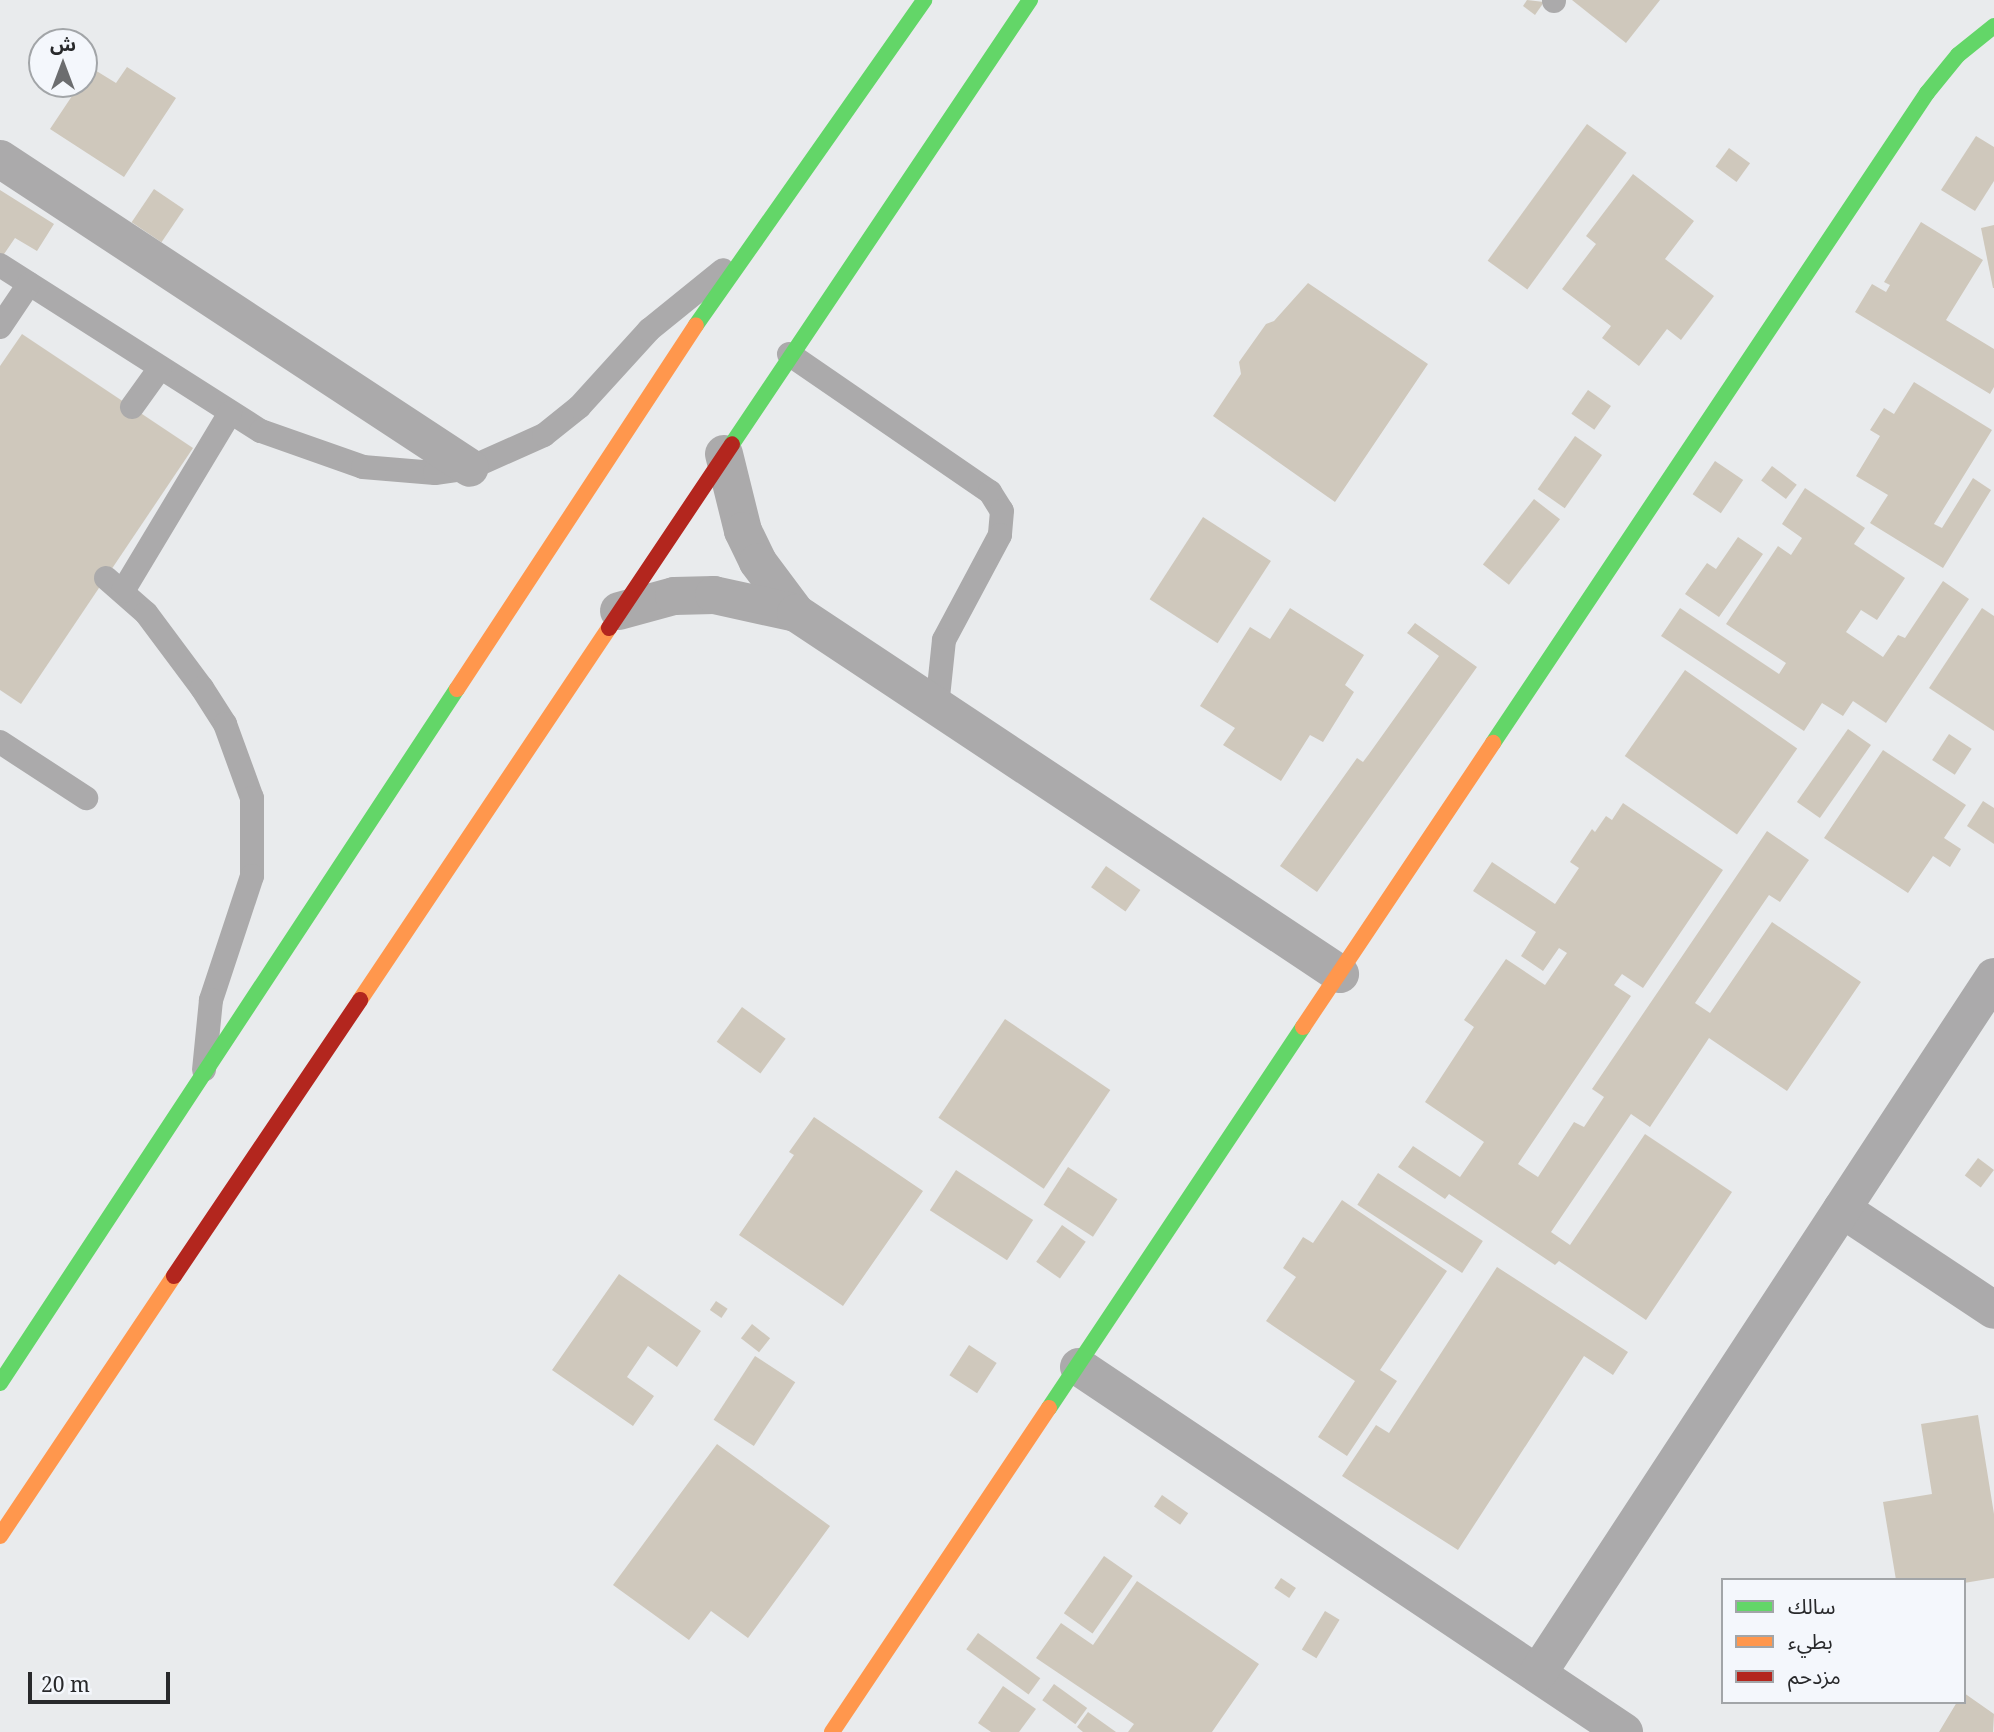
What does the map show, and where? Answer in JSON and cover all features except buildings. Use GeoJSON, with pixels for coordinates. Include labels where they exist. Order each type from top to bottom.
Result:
{"type":"FeatureCollection","features":[{"type":"Feature","properties":{"kind":"main road"},"geometry":{"type":"LineString","coordinates":[[0,1383],[205,1077],[741,257],[924,0]]}},
{"type":"Feature","properties":{"kind":"main road"},"geometry":{"type":"LineString","coordinates":[[0,1536],[789,354],[1030,0]]}},
{"type":"Feature","properties":{"kind":"main road"},"geometry":{"type":"LineString","coordinates":[[832,1732],[1079,1367],[1927,93],[1958,55],[1994,26]]}},
{"type":"Feature","properties":{"kind":"street"},"geometry":{"type":"LineString","coordinates":[[0,159],[470,468]]}},
{"type":"Feature","properties":{"kind":"street"},"geometry":{"type":"LineString","coordinates":[[724,454],[747,539],[796,614]]}},
{"type":"Feature","properties":{"kind":"street"},"geometry":{"type":"LineString","coordinates":[[619,611],[674,596],[713,595],[796,614],[1340,974]]}},
{"type":"Feature","properties":{"kind":"street"},"geometry":{"type":"LineString","coordinates":[[1538,1673],[1994,977]]}},
{"type":"Feature","properties":{"kind":"street"},"geometry":{"type":"LineString","coordinates":[[1842,1209],[1994,1310]]}},
{"type":"Feature","properties":{"kind":"street"},"geometry":{"type":"LineString","coordinates":[[1079,1367],[1624,1732]]}},
{"type":"Feature","properties":{"kind":"lane"},"geometry":{"type":"LineString","coordinates":[[0,265],[230,414],[294,446],[363,467],[423,473],[470,468],[544,435],[579,407],[649,330],[741,257]]}},
{"type":"Feature","properties":{"kind":"lane"},"geometry":{"type":"LineString","coordinates":[[0,327],[29,284]]}},
{"type":"Feature","properties":{"kind":"lane"},"geometry":{"type":"LineString","coordinates":[[789,354],[990,492],[1002,511],[1000,535],[943,640],[937,707]]}},
{"type":"Feature","properties":{"kind":"lane"},"geometry":{"type":"LineString","coordinates":[[132,407],[160,368]]}},
{"type":"Feature","properties":{"kind":"lane"},"geometry":{"type":"LineString","coordinates":[[205,1077],[211,1000],[252,876],[252,798],[225,724],[168,640],[115,584],[230,414]]}},
{"type":"Feature","properties":{"kind":"lane"},"geometry":{"type":"LineString","coordinates":[[0,742],[86,798]]}},
{"type":"Feature","properties":{"kind":"traffic: fast"},"geometry":{"type":"LineString","coordinates":[[696,325],[924,0]]}},
{"type":"Feature","properties":{"kind":"traffic: fast"},"geometry":{"type":"LineString","coordinates":[[732,444],[1030,0]]}},
{"type":"Feature","properties":{"kind":"traffic: fast"},"geometry":{"type":"LineString","coordinates":[[1493,743],[1927,93],[1958,55],[1994,26]]}},
{"type":"Feature","properties":{"kind":"traffic: fast"},"geometry":{"type":"LineString","coordinates":[[0,1383],[457,689]]}},
{"type":"Feature","properties":{"kind":"traffic: fast"},"geometry":{"type":"LineString","coordinates":[[1049,1408],[1303,1027]]}},
{"type":"Feature","properties":{"kind":"traffic: slow"},"geometry":{"type":"LineString","coordinates":[[457,689],[696,325]]}},
{"type":"Feature","properties":{"kind":"traffic: slow"},"geometry":{"type":"LineString","coordinates":[[360,1000],[609,628]]}},
{"type":"Feature","properties":{"kind":"traffic: slow"},"geometry":{"type":"LineString","coordinates":[[1303,1027],[1493,743]]}},
{"type":"Feature","properties":{"kind":"traffic: slow"},"geometry":{"type":"LineString","coordinates":[[0,1536],[174,1276]]}},
{"type":"Feature","properties":{"kind":"traffic: slow"},"geometry":{"type":"LineString","coordinates":[[832,1732],[1049,1408]]}},
{"type":"Feature","properties":{"kind":"traffic: jam"},"geometry":{"type":"LineString","coordinates":[[609,628],[732,444]]}},
{"type":"Feature","properties":{"kind":"traffic: jam"},"geometry":{"type":"LineString","coordinates":[[174,1276],[360,1000]]}}]}
